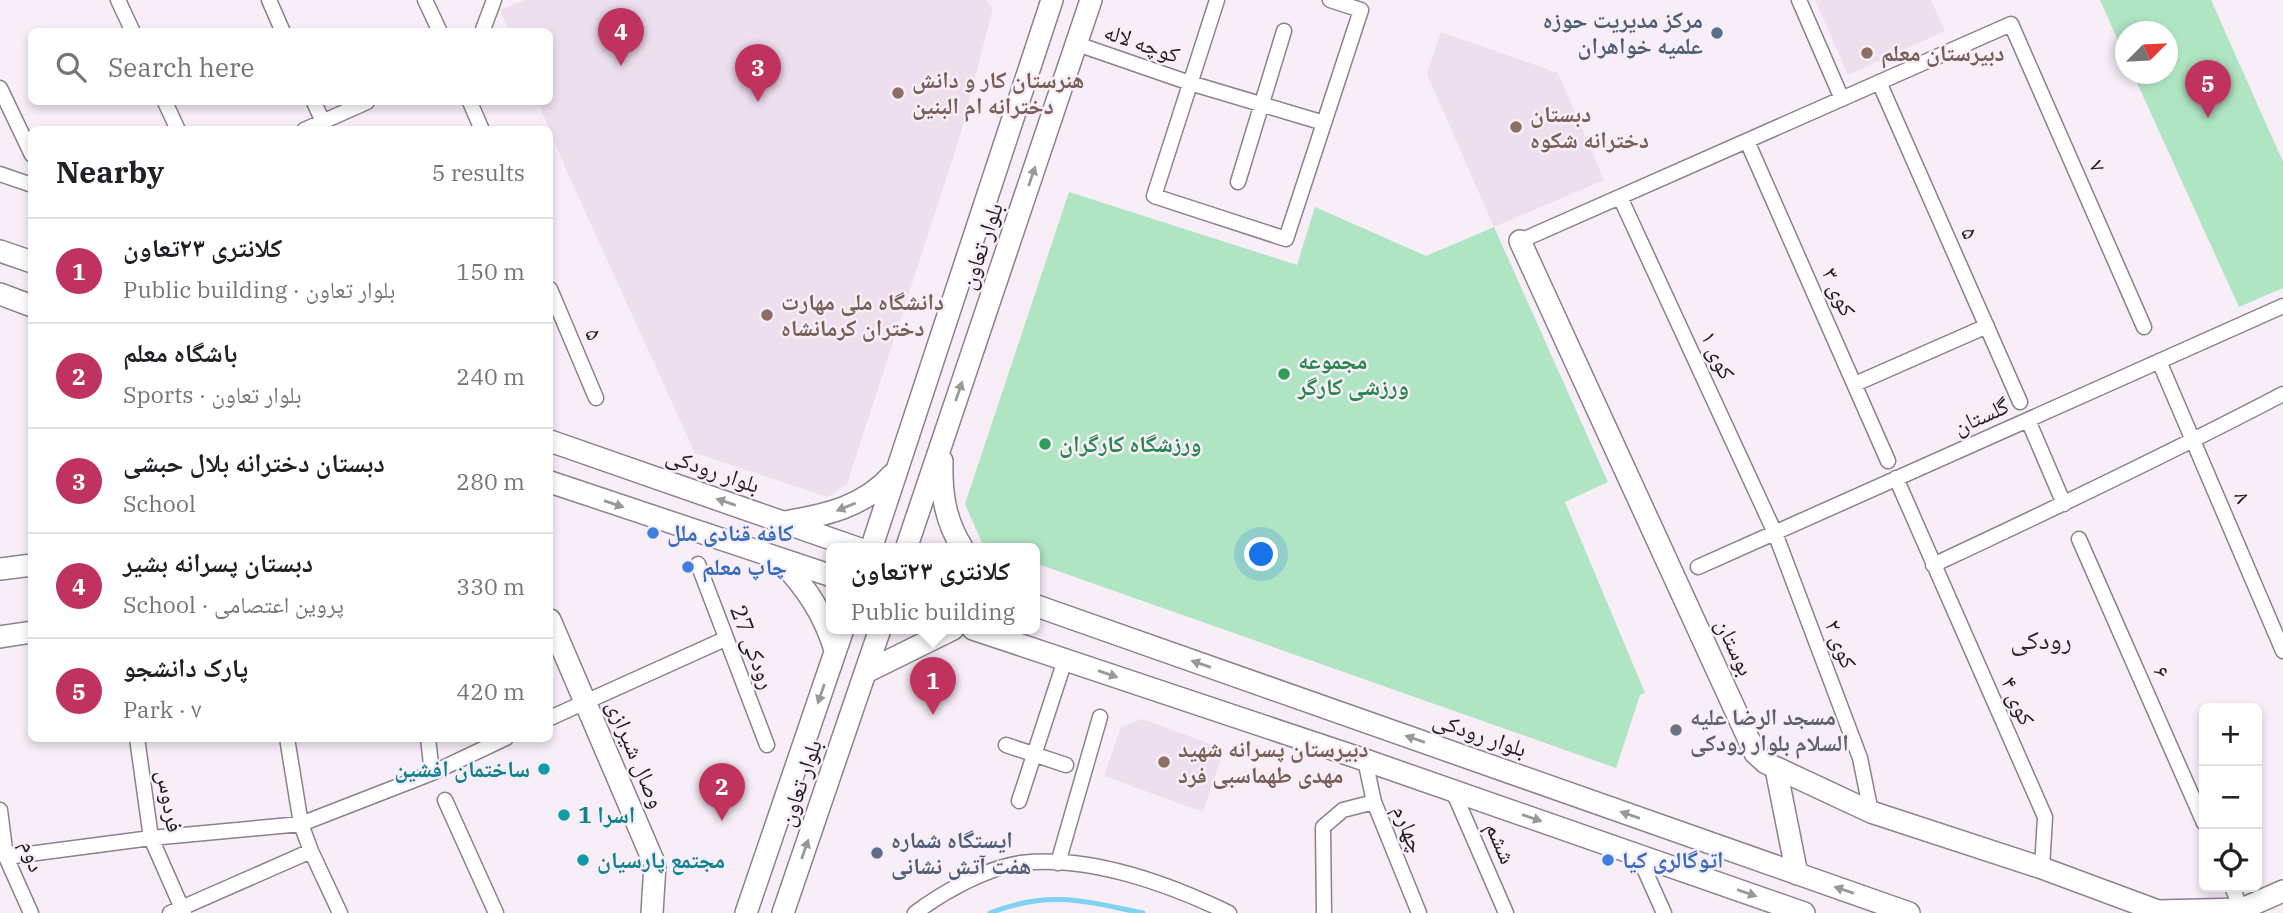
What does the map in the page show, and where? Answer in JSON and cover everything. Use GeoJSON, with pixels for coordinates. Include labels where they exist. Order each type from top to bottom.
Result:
{"type":"FeatureCollection","features":[{"type":"Feature","properties":{"kind":"main road","name":"بلوار تعاون"},"geometry":{"type":"LineString","coordinates":[[873,543],[1052,0]]}},
{"type":"Feature","properties":{"kind":"main road","name":"بلوار تعاون"},"geometry":{"type":"LineString","coordinates":[[908,543],[1091,0]]}},
{"type":"Feature","properties":{"kind":"main road","name":"بوستان"},"geometry":{"type":"LineString","coordinates":[[1520,241],[1755,753],[1776,769],[1871,812],[2158,911],[2243,911],[2283,891]]}},
{"type":"Feature","properties":{"kind":"main road"},"geometry":{"type":"LineString","coordinates":[[0,250],[28,260]]}},
{"type":"Feature","properties":{"kind":"main road"},"geometry":{"type":"LineString","coordinates":[[0,295],[28,305]]}},
{"type":"Feature","properties":{"kind":"main road"},"geometry":{"type":"LineString","coordinates":[[944,437],[943,498],[950,526],[960,543]]}},
{"type":"Feature","properties":{"kind":"main road","name":"بلوار رودکی"},"geometry":{"type":"LineString","coordinates":[[553,442],[842,543]]}},
{"type":"Feature","properties":{"kind":"main road"},"geometry":{"type":"LineString","coordinates":[[784,523],[831,513],[855,504],[874,493],[897,470]]}},
{"type":"Feature","properties":{"kind":"main road"},"geometry":{"type":"LineString","coordinates":[[553,483],[826,574]]}},
{"type":"Feature","properties":{"kind":"main road"},"geometry":{"type":"LineString","coordinates":[[781,560],[804,586],[820,610],[826,626]]}},
{"type":"Feature","properties":{"kind":"main road"},"geometry":{"type":"LineString","coordinates":[[0,569],[28,566]]}},
{"type":"Feature","properties":{"kind":"main road","name":"بلوار رودکی"},"geometry":{"type":"LineString","coordinates":[[1040,607],[1909,913]]}},
{"type":"Feature","properties":{"kind":"main road","name":"وصال شیرازی"},"geometry":{"type":"LineString","coordinates":[[553,627],[655,865],[652,913]]}},
{"type":"Feature","properties":{"kind":"main road"},"geometry":{"type":"LineString","coordinates":[[0,637],[28,633]]}},
{"type":"Feature","properties":{"kind":"main road"},"geometry":{"type":"LineString","coordinates":[[829,634],[835,650]]}},
{"type":"Feature","properties":{"kind":"main road","name":"بلوار تعاون"},"geometry":{"type":"LineString","coordinates":[[746,913],[841,634]]}},
{"type":"Feature","properties":{"kind":"main road","name":"بلوار تعاون"},"geometry":{"type":"LineString","coordinates":[[783,913],[878,634]]}},
{"type":"Feature","properties":{"kind":"main road"},"geometry":{"type":"LineString","coordinates":[[866,672],[943,634]]}},
{"type":"Feature","properties":{"kind":"main road"},"geometry":{"type":"LineString","coordinates":[[988,634],[1365,760],[1804,913]]}},
{"type":"Feature","properties":{"kind":"main road"},"geometry":{"type":"LineString","coordinates":[[1776,769],[1797,874]]}},
{"type":"Feature","properties":{"kind":"street"},"geometry":{"type":"LineString","coordinates":[[118,0],[131,28]]}},
{"type":"Feature","properties":{"kind":"street"},"geometry":{"type":"LineString","coordinates":[[269,0],[281,28]]}},
{"type":"Feature","properties":{"kind":"street"},"geometry":{"type":"LineString","coordinates":[[425,0],[438,28]]}},
{"type":"Feature","properties":{"kind":"street"},"geometry":{"type":"LineString","coordinates":[[484,28],[494,0]]}},
{"type":"Feature","properties":{"kind":"street","name":"کوچه لاله"},"geometry":{"type":"LineString","coordinates":[[1077,44],[1190,83],[1217,0]]}},
{"type":"Feature","properties":{"kind":"street"},"geometry":{"type":"LineString","coordinates":[[1324,122],[1190,83],[1154,196],[1286,239],[1361,10],[1330,0]]}},
{"type":"Feature","properties":{"kind":"street"},"geometry":{"type":"LineString","coordinates":[[1799,0],[1842,99]]}},
{"type":"Feature","properties":{"kind":"street","name":"۷"},"geometry":{"type":"LineString","coordinates":[[1879,82],[2011,24],[2144,327]]}},
{"type":"Feature","properties":{"kind":"street"},"geometry":{"type":"LineString","coordinates":[[1238,182],[1284,31]]}},
{"type":"Feature","properties":{"kind":"street"},"geometry":{"type":"LineString","coordinates":[[1520,241],[1879,82]]}},
{"type":"Feature","properties":{"kind":"street","name":"۵"},"geometry":{"type":"LineString","coordinates":[[1879,82],[2020,402]]}},
{"type":"Feature","properties":{"kind":"street"},"geometry":{"type":"LineString","coordinates":[[0,88],[28,147]]}},
{"type":"Feature","properties":{"kind":"street"},"geometry":{"type":"LineString","coordinates":[[166,105],[176,126]]}},
{"type":"Feature","properties":{"kind":"street"},"geometry":{"type":"LineString","coordinates":[[315,105],[324,125],[361,105]]}},
{"type":"Feature","properties":{"kind":"street"},"geometry":{"type":"LineString","coordinates":[[471,105],[480,126]]}},
{"type":"Feature","properties":{"kind":"street","name":"کوی ۳"},"geometry":{"type":"LineString","coordinates":[[1747,141],[1888,461]]}},
{"type":"Feature","properties":{"kind":"street"},"geometry":{"type":"LineString","coordinates":[[0,174],[28,184]]}},
{"type":"Feature","properties":{"kind":"street","name":"کوی ۱"},"geometry":{"type":"LineString","coordinates":[[1620,197],[1775,533]]}},
{"type":"Feature","properties":{"kind":"street","name":"۵"},"geometry":{"type":"LineString","coordinates":[[553,296],[596,398]]}},
{"type":"Feature","properties":{"kind":"street","name":"گلستان"},"geometry":{"type":"LineString","coordinates":[[1698,567],[2283,306]]}},
{"type":"Feature","properties":{"kind":"street"},"geometry":{"type":"LineString","coordinates":[[1855,384],[1987,326]]}},
{"type":"Feature","properties":{"kind":"street","name":"۸"},"geometry":{"type":"LineString","coordinates":[[2159,361],[2283,651]]}},
{"type":"Feature","properties":{"kind":"street"},"geometry":{"type":"LineString","coordinates":[[1933,565],[2064,504],[2283,394]]}},
{"type":"Feature","properties":{"kind":"street"},"geometry":{"type":"LineString","coordinates":[[2028,420],[2064,504]]}},
{"type":"Feature","properties":{"kind":"street","name":"کوی ۴"},"geometry":{"type":"LineString","coordinates":[[1896,478],[2045,817],[2042,869]]}},
{"type":"Feature","properties":{"kind":"street","name":"کوی ۲"},"geometry":{"type":"LineString","coordinates":[[1775,533],[1860,758],[1871,812]]}},
{"type":"Feature","properties":{"kind":"street","name":"۶"},"geometry":{"type":"LineString","coordinates":[[2079,538],[2199,812]]}},
{"type":"Feature","properties":{"kind":"street","name":"رودکی 27"},"geometry":{"type":"LineString","coordinates":[[698,565],[767,745]]}},
{"type":"Feature","properties":{"kind":"street"},"geometry":{"type":"LineString","coordinates":[[553,717],[725,639]]}},
{"type":"Feature","properties":{"kind":"street"},"geometry":{"type":"LineString","coordinates":[[1019,801],[1065,660]]}},
{"type":"Feature","properties":{"kind":"street"},"geometry":{"type":"LineString","coordinates":[[1058,863],[1100,717]]}},
{"type":"Feature","properties":{"kind":"street","name":"فردوس"},"geometry":{"type":"LineString","coordinates":[[138,742],[151,838],[179,911]]}},
{"type":"Feature","properties":{"kind":"street"},"geometry":{"type":"LineString","coordinates":[[288,742],[301,824],[340,913]]}},
{"type":"Feature","properties":{"kind":"street"},"geometry":{"type":"LineString","coordinates":[[428,742],[432,773]]}},
{"type":"Feature","properties":{"kind":"street"},"geometry":{"type":"LineString","coordinates":[[6,857],[151,838],[301,824],[432,773],[498,742]]}},
{"type":"Feature","properties":{"kind":"street"},"geometry":{"type":"LineString","coordinates":[[1006,745],[1066,765]]}},
{"type":"Feature","properties":{"kind":"street","name":"چهارم"},"geometry":{"type":"LineString","coordinates":[[1365,760],[1374,802],[1419,913]]}},
{"type":"Feature","properties":{"kind":"street","name":"ششم"},"geometry":{"type":"LineString","coordinates":[[1453,791],[1506,913]]}},
{"type":"Feature","properties":{"kind":"street"},"geometry":{"type":"LineString","coordinates":[[444,800],[496,913]]}},
{"type":"Feature","properties":{"kind":"street"},"geometry":{"type":"LineString","coordinates":[[1324,913],[1323,827],[1343,810],[1374,802]]}},
{"type":"Feature","properties":{"kind":"street","name":"دوم"},"geometry":{"type":"LineString","coordinates":[[0,810],[6,857],[31,913]]}},
{"type":"Feature","properties":{"kind":"street"},"geometry":{"type":"LineString","coordinates":[[179,911],[311,851]]}},
{"type":"Feature","properties":{"kind":"street"},"geometry":{"type":"LineString","coordinates":[[1638,855],[1664,913]]}},
{"type":"Feature","properties":{"kind":"street"},"geometry":{"type":"LineString","coordinates":[[915,913],[976,877],[1020,863],[1091,866],[1153,882],[1229,913]]}},
{"type":"Feature","properties":{"kind":"street"},"geometry":{"type":"LineString","coordinates":[[2234,892],[2243,911]]}},
{"type":"Feature","properties":{"kind":"shaded area"},"geometry":{"type":"Polygon","coordinates":[[[524,0],[986,0],[993,8],[960,136],[847,484],[828,497],[695,453],[569,176],[553,138],[553,126],[548,126],[539,105],[553,105],[553,28],[508,28],[500,10],[524,0]]]}},
{"type":"Feature","properties":{"kind":"shaded area","name":"دبیرستان معلم"},"geometry":{"type":"Polygon","coordinates":[[[1815,0],[1931,0],[1945,31],[1848,75],[1815,0]]]}},
{"type":"Feature","properties":{"kind":"shaded area","name":"دبستان دخترانه شکوه"},"geometry":{"type":"Polygon","coordinates":[[[1441,32],[1558,73],[1604,180],[1494,227],[1427,74],[1441,32]]]}},
{"type":"Feature","properties":{"kind":"shaded area","name":"دبیرستان پسرانه شهید مهدی طهماسبی فرد"},"geometry":{"type":"Polygon","coordinates":[[[1142,719],[1224,749],[1203,812],[1104,776],[1121,727],[1142,719]]]}},
{"type":"Feature","properties":{"kind":"green space"},"geometry":{"type":"Polygon","coordinates":[[[2100,0],[2211,0],[2283,162],[2283,288],[2239,307],[2138,84],[2178,84],[2178,21],[2115,21],[2115,34],[2100,0]]]}},
{"type":"Feature","properties":{"kind":"green space","name":"مجموعه ورزشی کارگر"},"geometry":{"type":"Polygon","coordinates":[[[1069,192],[1297,265],[1315,207],[1426,256],[1494,227],[1608,482],[1565,502],[1645,693],[1640,695],[1616,768],[1040,565],[1040,543],[982,543],[965,504],[1069,192]]]}},
{"type":"Feature","properties":{"kind":"waterway"},"geometry":{"type":"LineString","coordinates":[[990,913],[1011,906],[1049,900],[1084,902],[1143,913]]}},
{"type":"Feature","properties":{"kind":"place","name":"مرکز مدیریت حوزه علمیه خواهران"},"geometry":{"type":"Point","coordinates":[1717,33]}},
{"type":"Feature","properties":{"kind":"place","name":"دبیرستان معلم"},"geometry":{"type":"Point","coordinates":[1867,53]}},
{"type":"Feature","properties":{"kind":"place","name":"دبستان پسرانه بشير"},"geometry":{"type":"Point","coordinates":[621,66]}},
{"type":"Feature","properties":{"kind":"place","name":"هنرستان کار و دانش دخترانه ام البنین"},"geometry":{"type":"Point","coordinates":[898,93]}},
{"type":"Feature","properties":{"kind":"place","name":"دبستان دخترانه بلال حبشی"},"geometry":{"type":"Point","coordinates":[758,102]}},
{"type":"Feature","properties":{"kind":"place","name":"پارک دانشجو"},"geometry":{"type":"Point","coordinates":[2208,118]}},
{"type":"Feature","properties":{"kind":"place","name":"دبستان دخترانه شکوه"},"geometry":{"type":"Point","coordinates":[1516,127]}},
{"type":"Feature","properties":{"kind":"place","name":"دانشگاه ملی مهارت دختران کرمانشاه"},"geometry":{"type":"Point","coordinates":[767,315]}},
{"type":"Feature","properties":{"kind":"place","name":"مجموعه ورزشی کارگر"},"geometry":{"type":"Point","coordinates":[1284,374]}},
{"type":"Feature","properties":{"kind":"place","name":"ورزشگاه کارگران"},"geometry":{"type":"Point","coordinates":[1045,444]}},
{"type":"Feature","properties":{"kind":"place","name":"کافه قنادی ملل"},"geometry":{"type":"Point","coordinates":[653,533]}},
{"type":"Feature","properties":{"kind":"place","name":"چاپ معلم"},"geometry":{"type":"Point","coordinates":[688,567]}},
{"type":"Feature","properties":{"kind":"place","name":"کلانتری ۲۳تعاون"},"geometry":{"type":"Point","coordinates":[933,715]}},
{"type":"Feature","properties":{"kind":"place","name":"مسجد الرضا علیه السلام بلوار رودکی"},"geometry":{"type":"Point","coordinates":[1676,730]}},
{"type":"Feature","properties":{"kind":"place","name":"دبیرستان پسرانه شهید مهدی طهماسبی فرد"},"geometry":{"type":"Point","coordinates":[1164,762]}},
{"type":"Feature","properties":{"kind":"place","name":"ساختمان افشین"},"geometry":{"type":"Point","coordinates":[544,769]}},
{"type":"Feature","properties":{"kind":"place","name":"اسرا 1"},"geometry":{"type":"Point","coordinates":[564,815]}},
{"type":"Feature","properties":{"kind":"place","name":"باشگاه معلم"},"geometry":{"type":"Point","coordinates":[722,821]}},
{"type":"Feature","properties":{"kind":"place","name":"ایستگاه شماره هفت آتش نشانی"},"geometry":{"type":"Point","coordinates":[877,853]}},
{"type":"Feature","properties":{"kind":"place","name":"مجتمع پارسیان"},"geometry":{"type":"Point","coordinates":[583,860]}},
{"type":"Feature","properties":{"kind":"place","name":"اتوگالری کیا"},"geometry":{"type":"Point","coordinates":[1608,860]}},
{"type":"Feature","properties":{"kind":"district","name":"رودکی"},"geometry":{"type":"Point","coordinates":[2041,640]}}]}
